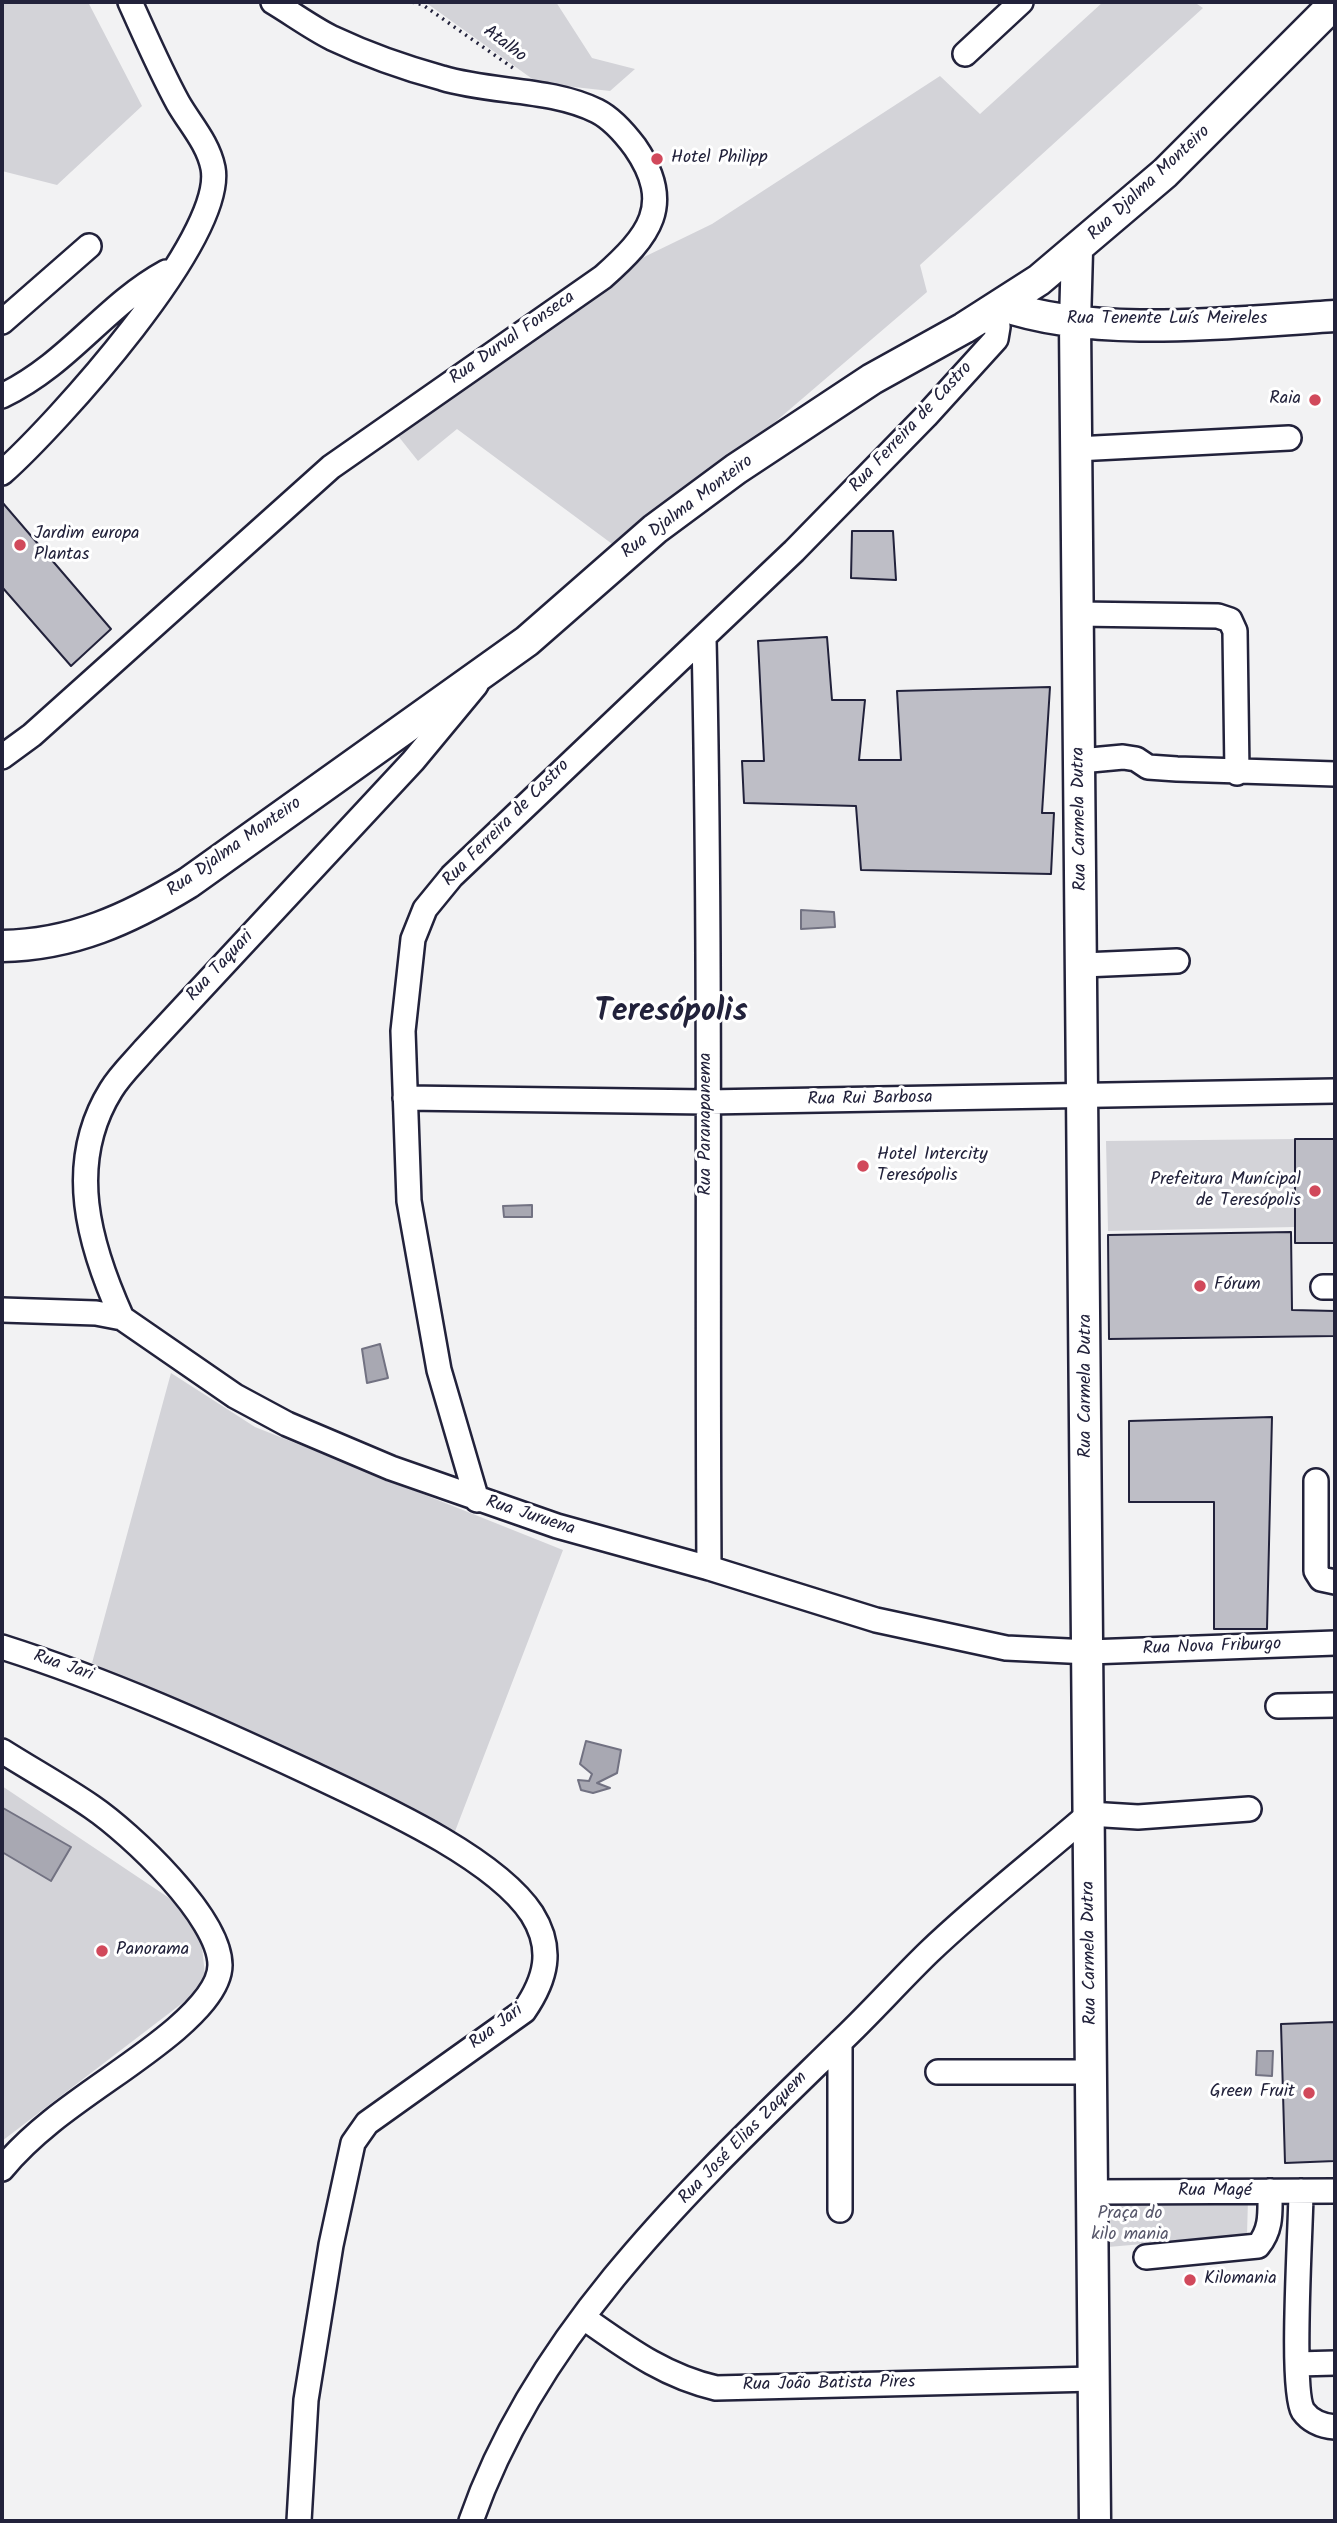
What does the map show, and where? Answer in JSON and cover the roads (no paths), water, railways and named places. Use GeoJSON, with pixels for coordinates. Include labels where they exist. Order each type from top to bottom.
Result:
{"type":"FeatureCollection","features":[{"type":"Feature","properties":{"kind":"main road","name":"Rua Djalma Monteiro"},"geometry":{"type":"LineString","coordinates":[[2,946],[31,946],[83,936],[139,913],[188,883],[527,641],[655,529],[736,469],[872,379],[991,311],[1077,251],[1165,173],[1335,3]]}},
{"type":"Feature","properties":{"kind":"main road","name":"Rua Carmela Dutra"},"geometry":{"type":"LineString","coordinates":[[1077,251],[1075,323],[1083,965],[1095,2521]]}},
{"type":"Feature","properties":{"kind":"main road","name":"Rua Tenente Luís Meireles"},"geometry":{"type":"LineString","coordinates":[[991,311],[1075,323],[1207,323],[1335,316]]}},
{"type":"Feature","properties":{"kind":"street"},"geometry":{"type":"LineString","coordinates":[[2,472],[29,449],[103,365],[174,268],[204,217],[214,189],[213,168],[206,146],[178,103],[130,2]]}},
{"type":"Feature","properties":{"kind":"street","name":"Rua Durval Fonseca"},"geometry":{"type":"LineString","coordinates":[[2,757],[32,735],[331,467],[603,276],[637,246],[651,219],[656,194],[650,170],[629,139],[599,111],[538,96],[492,90],[441,78],[332,38],[273,2]]}},
{"type":"Feature","properties":{"kind":"street"},"geometry":{"type":"LineString","coordinates":[[965,54],[1021,2]]}},
{"type":"Feature","properties":{"kind":"street"},"geometry":{"type":"LineString","coordinates":[[2,322],[89,246]]}},
{"type":"Feature","properties":{"kind":"street"},"geometry":{"type":"LineString","coordinates":[[2,396],[55,365],[137,291],[174,268]]}},
{"type":"Feature","properties":{"kind":"street","name":"Rua Ferreira de Castro"},"geometry":{"type":"LineString","coordinates":[[477,1500],[439,1370],[417,1262],[409,1201],[402,1031],[413,939],[425,909],[452,876],[615,718],[704,639],[885,459],[996,339],[998,327],[991,311]]}},
{"type":"Feature","properties":{"kind":"street"},"geometry":{"type":"LineString","coordinates":[[1076,449],[1289,438]]}},
{"type":"Feature","properties":{"kind":"street"},"geometry":{"type":"LineString","coordinates":[[1078,614],[1218,616],[1230,620],[1235,631],[1237,773]]}},
{"type":"Feature","properties":{"kind":"street","name":"Rua Paranapanema"},"geometry":{"type":"LineString","coordinates":[[704,639],[709,875],[709,1567]]}},
{"type":"Feature","properties":{"kind":"street","name":"Rua Taquari"},"geometry":{"type":"LineString","coordinates":[[122,1318],[89,1229],[84,1194],[86,1159],[93,1129],[111,1090],[413,761],[491,666]]}},
{"type":"Feature","properties":{"kind":"street"},"geometry":{"type":"LineString","coordinates":[[1080,761],[1123,757],[1136,759],[1148,767],[1237,773],[1335,774]]}},
{"type":"Feature","properties":{"kind":"street"},"geometry":{"type":"LineString","coordinates":[[1083,965],[1177,961]]}},
{"type":"Feature","properties":{"kind":"street","name":"Rua Rui Barbosa"},"geometry":{"type":"LineString","coordinates":[[405,1098],[707,1102],[1335,1091]]}},
{"type":"Feature","properties":{"kind":"street","name":"Rua Juruena"},"geometry":{"type":"LineString","coordinates":[[2,1310],[96,1312],[122,1318],[235,1396],[288,1424],[477,1500],[557,1527],[709,1567],[818,1604],[954,1638],[1006,1648],[1089,1652]]}},
{"type":"Feature","properties":{"kind":"street"},"geometry":{"type":"LineString","coordinates":[[1316,1481],[1316,1571],[1321,1579],[1335,1582]]}},
{"type":"Feature","properties":{"kind":"street","name":"Rua Nova Friburgo"},"geometry":{"type":"LineString","coordinates":[[1089,1652],[1335,1643]]}},
{"type":"Feature","properties":{"kind":"street","name":"Rua Jari"},"geometry":{"type":"LineString","coordinates":[[2,1647],[82,1672],[162,1704],[419,1826],[481,1867],[517,1896],[540,1931],[547,1953],[546,1970],[539,1989],[524,2011],[367,2123],[353,2143],[331,2245],[306,2400],[299,2521]]}},
{"type":"Feature","properties":{"kind":"street"},"geometry":{"type":"LineString","coordinates":[[1278,1706],[1335,1705]]}},
{"type":"Feature","properties":{"kind":"street"},"geometry":{"type":"LineString","coordinates":[[2,1751],[94,1808],[128,1835],[160,1867],[200,1916],[216,1948],[220,1965],[217,1977],[200,2005],[176,2029],[33,2137],[2,2169]]}},
{"type":"Feature","properties":{"kind":"street"},"geometry":{"type":"LineString","coordinates":[[1089,1814],[1138,1817],[1249,1809]]}},
{"type":"Feature","properties":{"kind":"street","name":"Rua José Elias Zaquem"},"geometry":{"type":"LineString","coordinates":[[471,2521],[509,2435],[539,2383],[615,2277],[707,2172],[929,1951],[1089,1814]]}},
{"type":"Feature","properties":{"kind":"street"},"geometry":{"type":"LineString","coordinates":[[839,2210],[840,2042]]}},
{"type":"Feature","properties":{"kind":"street"},"geometry":{"type":"LineString","coordinates":[[938,2072],[1093,2072]]}},
{"type":"Feature","properties":{"kind":"street"},"geometry":{"type":"LineString","coordinates":[[1146,2257],[1258,2245],[1266,2236],[1269,2223],[1270,2191]]}},
{"type":"Feature","properties":{"kind":"street"},"geometry":{"type":"LineString","coordinates":[[1301,2191],[1297,2364],[1302,2409],[1314,2422],[1335,2427]]}},
{"type":"Feature","properties":{"kind":"street","name":"Rua Magé"},"geometry":{"type":"LineString","coordinates":[[1094,2192],[1335,2191]]}},
{"type":"Feature","properties":{"kind":"street","name":"Rua João Batista Pires"},"geometry":{"type":"LineString","coordinates":[[584,2318],[652,2365],[685,2381],[716,2388],[1094,2379]]}},
{"type":"Feature","properties":{"kind":"street"},"geometry":{"type":"LineString","coordinates":[[1297,2364],[1335,2363]]}},
{"type":"Feature","properties":{"kind":"place","name":"Hotel Philipp"},"geometry":{"type":"Point","coordinates":[657,159]}},
{"type":"Feature","properties":{"kind":"place","name":"Raia"},"geometry":{"type":"Point","coordinates":[1315,400]}},
{"type":"Feature","properties":{"kind":"place","name":"Jardim europa Plantas"},"geometry":{"type":"Point","coordinates":[20,545]}},
{"type":"Feature","properties":{"kind":"place","name":"Hotel Intercity Teresópolis"},"geometry":{"type":"Point","coordinates":[863,1166]}},
{"type":"Feature","properties":{"kind":"place","name":"Prefeitura Munícipal de Teresópolis"},"geometry":{"type":"Point","coordinates":[1315,1191]}},
{"type":"Feature","properties":{"kind":"place","name":"Fórum"},"geometry":{"type":"Point","coordinates":[1200,1286]}},
{"type":"Feature","properties":{"kind":"place","name":"Panorama"},"geometry":{"type":"Point","coordinates":[102,1951]}},
{"type":"Feature","properties":{"kind":"place","name":"Green Fruit"},"geometry":{"type":"Point","coordinates":[1309,2093]}},
{"type":"Feature","properties":{"kind":"place","name":"Kilomania"},"geometry":{"type":"Point","coordinates":[1190,2280]}},
{"type":"Feature","properties":{"kind":"district","name":"Teresópolis"},"geometry":{"type":"Point","coordinates":[671,1015]}},
{"type":"Feature","properties":{"kind":"park label","name":"Praça do kilo mania"},"geometry":{"type":"Point","coordinates":[1130,2225]}}]}
